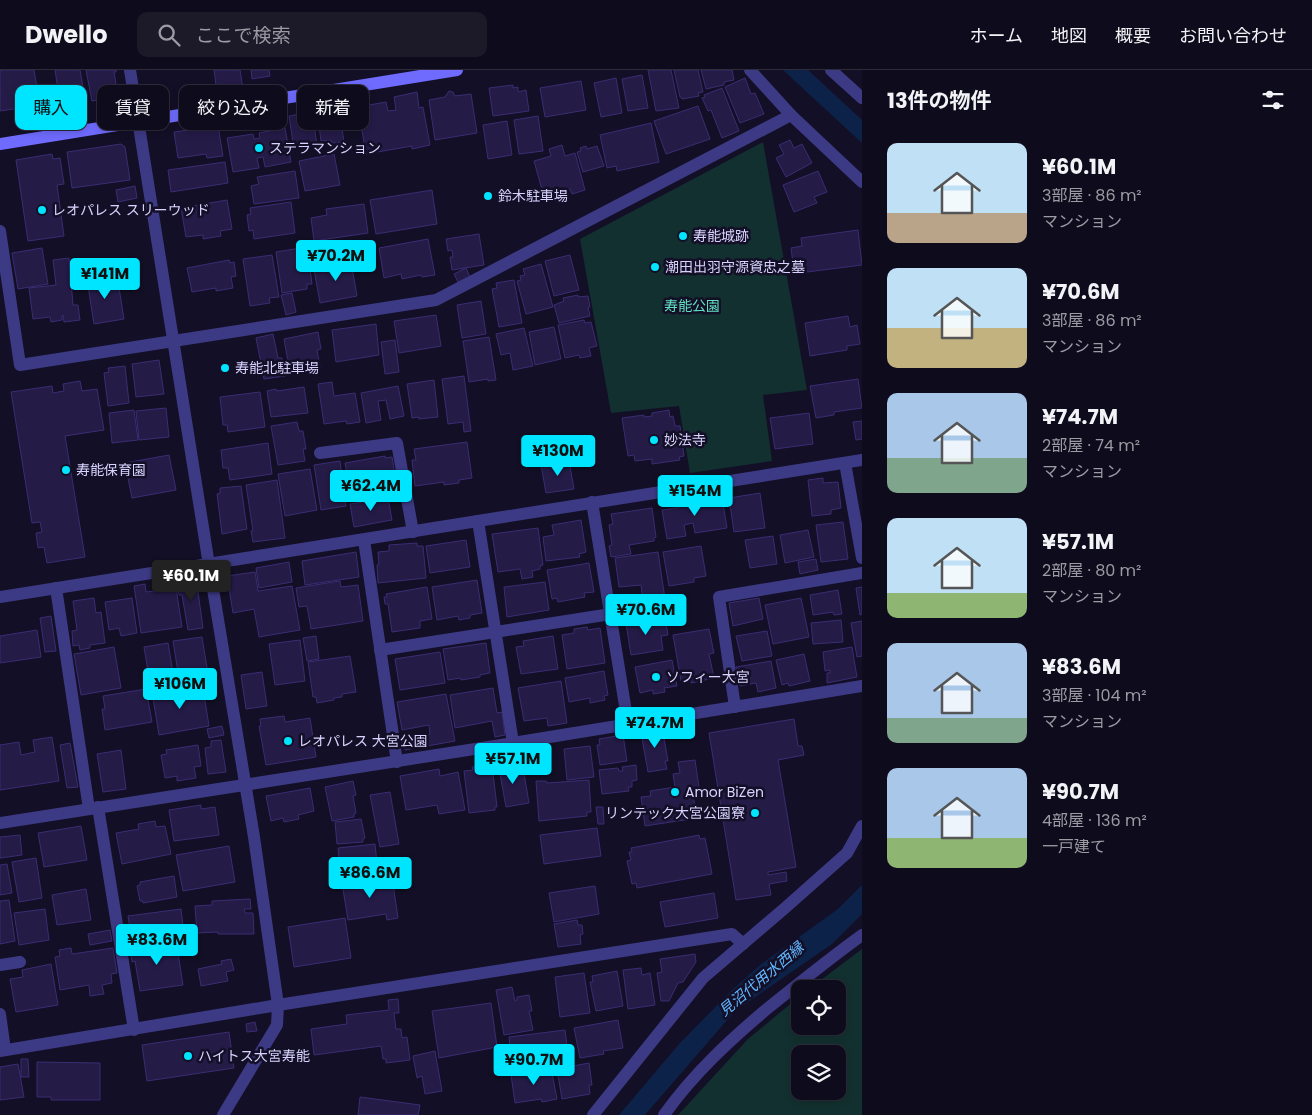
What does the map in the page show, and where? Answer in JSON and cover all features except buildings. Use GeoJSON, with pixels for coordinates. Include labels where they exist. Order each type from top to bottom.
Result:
{"type":"FeatureCollection","features":[{"type":"Feature","properties":{"kind":"street"},"geometry":{"type":"LineString","coordinates":[[130,70],[132,85]]}},
{"type":"Feature","properties":{"kind":"street"},"geometry":{"type":"LineString","coordinates":[[169,116],[457,70]]}},
{"type":"Feature","properties":{"kind":"street"},"geometry":{"type":"LineString","coordinates":[[750,70],[791,115],[862,182]]}},
{"type":"Feature","properties":{"kind":"street"},"geometry":{"type":"LineString","coordinates":[[831,70],[862,98]]}},
{"type":"Feature","properties":{"kind":"street"},"geometry":{"type":"LineString","coordinates":[[0,231],[20,365],[436,300],[791,115]]}},
{"type":"Feature","properties":{"kind":"street"},"geometry":{"type":"LineString","coordinates":[[0,144],[97,128]]}},
{"type":"Feature","properties":{"kind":"street"},"geometry":{"type":"LineString","coordinates":[[139,130],[254,837],[278,1005],[277,1025],[223,1115]]}},
{"type":"Feature","properties":{"kind":"street"},"geometry":{"type":"LineString","coordinates":[[320,453],[397,443],[413,532]]}},
{"type":"Feature","properties":{"kind":"street"},"geometry":{"type":"LineString","coordinates":[[0,598],[862,460]]}},
{"type":"Feature","properties":{"kind":"street"},"geometry":{"type":"LineString","coordinates":[[845,463],[862,558]]}},
{"type":"Feature","properties":{"kind":"street"},"geometry":{"type":"LineString","coordinates":[[592,502],[628,724]]}},
{"type":"Feature","properties":{"kind":"street"},"geometry":{"type":"LineString","coordinates":[[478,521],[513,743]]}},
{"type":"Feature","properties":{"kind":"street"},"geometry":{"type":"LineString","coordinates":[[364,540],[397,762]]}},
{"type":"Feature","properties":{"kind":"street"},"geometry":{"type":"LineString","coordinates":[[735,707],[719,597],[862,573]]}},
{"type":"Feature","properties":{"kind":"street"},"geometry":{"type":"LineString","coordinates":[[56,588],[93,808],[134,1030]]}},
{"type":"Feature","properties":{"kind":"street"},"geometry":{"type":"LineString","coordinates":[[380,650],[611,614]]}},
{"type":"Feature","properties":{"kind":"street"},"geometry":{"type":"LineString","coordinates":[[0,823],[397,762],[862,686]]}},
{"type":"Feature","properties":{"kind":"street"},"geometry":{"type":"LineString","coordinates":[[593,1115],[703,978],[847,852],[862,826]]}},
{"type":"Feature","properties":{"kind":"street"},"geometry":{"type":"LineString","coordinates":[[0,1014],[2,1051],[278,1005],[732,934],[743,944]]}},
{"type":"Feature","properties":{"kind":"street"},"geometry":{"type":"LineString","coordinates":[[664,1115],[678,1096],[728,1042],[822,963],[862,935]]}},
{"type":"Feature","properties":{"kind":"street"},"geometry":{"type":"LineString","coordinates":[[0,965],[20,962]]}},
{"type":"Feature","properties":{"kind":"green space","name":"寿能公園"},"geometry":{"type":"Polygon","coordinates":[[[763,142],[807,390],[763,395],[772,461],[690,473],[679,406],[611,413],[580,239],[763,142]]]}},
{"type":"Feature","properties":{"kind":"green space"},"geometry":{"type":"Polygon","coordinates":[[[862,949],[862,1115],[678,1115],[748,1039],[791,1003],[791,1035],[846,1035],[846,980],[821,980],[862,949]]]}},
{"type":"Feature","properties":{"kind":"water"},"geometry":{"type":"Polygon","coordinates":[[[783,70],[808,70],[862,120],[862,143],[783,70]]]}},
{"type":"Feature","properties":{"kind":"water","name":"見沼代用水西縁"},"geometry":{"type":"Polygon","coordinates":[[[862,885],[862,914],[832,944],[735,1011],[645,1115],[619,1115],[680,1043],[730,992],[760,965],[838,909],[862,885]]]}},
{"type":"Feature","properties":{"kind":"place","name":"ステラマンション"},"geometry":{"type":"Point","coordinates":[259,148]}},
{"type":"Feature","properties":{"kind":"place","name":"鈴木駐車場"},"geometry":{"type":"Point","coordinates":[488,196]}},
{"type":"Feature","properties":{"kind":"place","name":"レオパレス スリーウッド"},"geometry":{"type":"Point","coordinates":[42,210]}},
{"type":"Feature","properties":{"kind":"place","name":"寿能城跡"},"geometry":{"type":"Point","coordinates":[683,236]}},
{"type":"Feature","properties":{"kind":"place","name":"潮田出羽守源資忠之墓"},"geometry":{"type":"Point","coordinates":[655,267]}},
{"type":"Feature","properties":{"kind":"place","name":"寿能北駐車場"},"geometry":{"type":"Point","coordinates":[225,368]}},
{"type":"Feature","properties":{"kind":"place","name":"妙法寺"},"geometry":{"type":"Point","coordinates":[654,440]}},
{"type":"Feature","properties":{"kind":"place","name":"寿能保育園"},"geometry":{"type":"Point","coordinates":[66,470]}},
{"type":"Feature","properties":{"kind":"place","name":"ソフィー大宮"},"geometry":{"type":"Point","coordinates":[656,677]}},
{"type":"Feature","properties":{"kind":"place","name":"レオパレス 大宮公園"},"geometry":{"type":"Point","coordinates":[288,741]}},
{"type":"Feature","properties":{"kind":"place","name":"Amor BiZen"},"geometry":{"type":"Point","coordinates":[675,792]}},
{"type":"Feature","properties":{"kind":"place","name":"リンテック大宮公園寮"},"geometry":{"type":"Point","coordinates":[755,813]}},
{"type":"Feature","properties":{"kind":"place","name":"ハイトス大宮寿能"},"geometry":{"type":"Point","coordinates":[188,1056]}}]}
